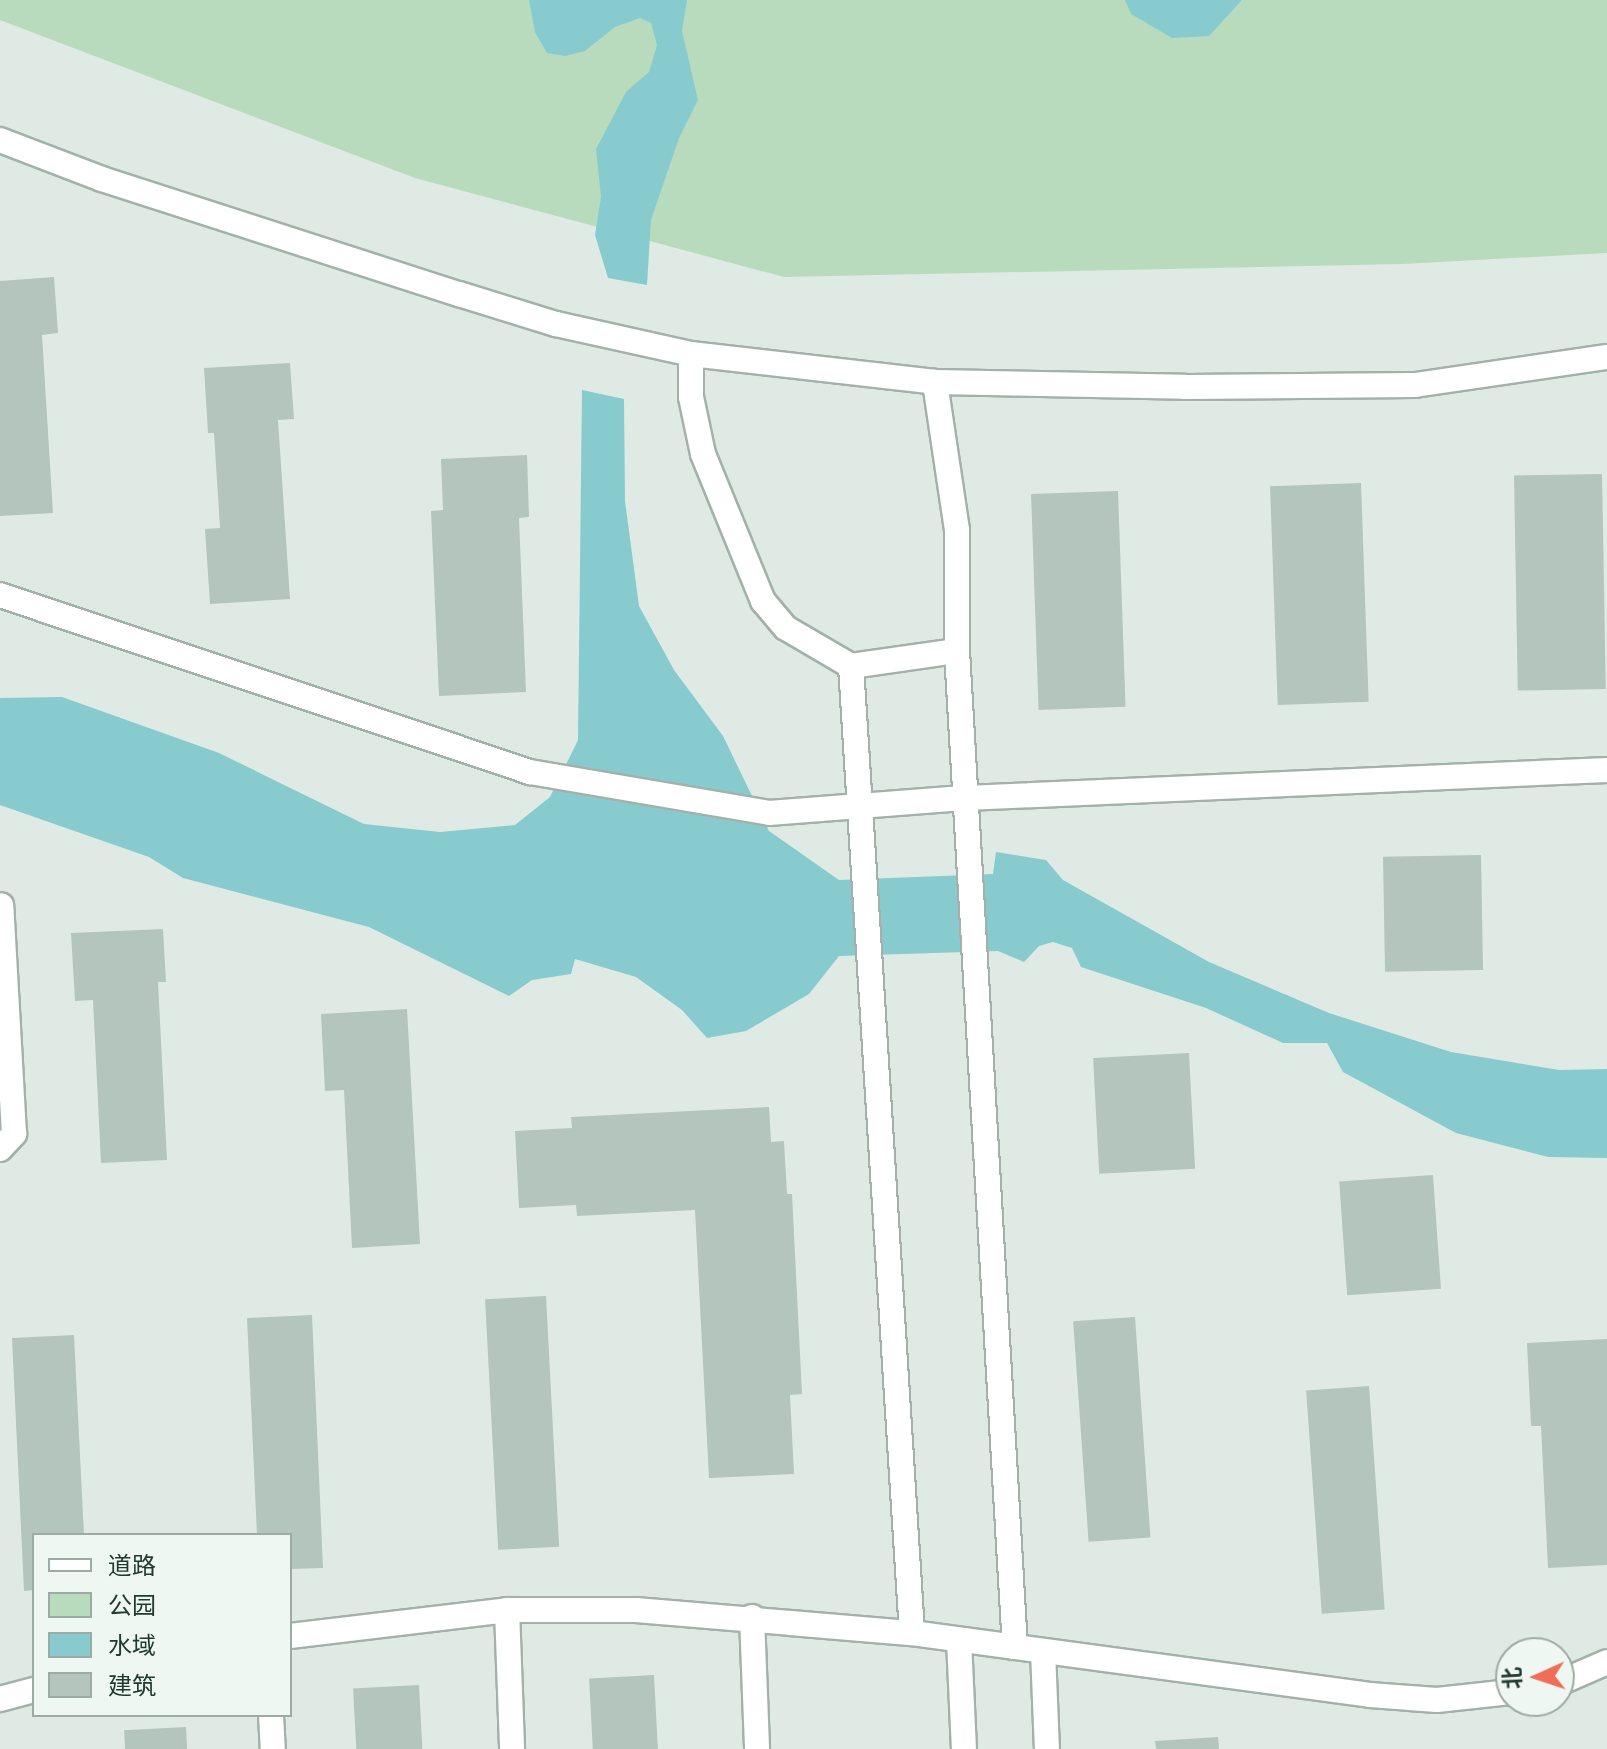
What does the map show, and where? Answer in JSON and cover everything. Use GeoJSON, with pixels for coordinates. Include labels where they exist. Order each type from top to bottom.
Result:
{"type":"FeatureCollection","features":[{"type":"Feature","properties":{"kind":"street"},"geometry":{"type":"LineString","coordinates":[[0,140],[102,179],[556,324],[691,354],[935,382],[1185,387],[1415,385],[1607,357]]}},
{"type":"Feature","properties":{"kind":"street"},"geometry":{"type":"LineString","coordinates":[[691,354],[691,397],[703,454],[763,601],[786,628],[851,666],[957,651]]}},
{"type":"Feature","properties":{"kind":"street"},"geometry":{"type":"LineString","coordinates":[[935,382],[957,530],[957,651],[1015,1647]]}},
{"type":"Feature","properties":{"kind":"street"},"geometry":{"type":"LineString","coordinates":[[0,595],[530,772],[769,813],[861,807],[966,810],[1607,770]]}},
{"type":"Feature","properties":{"kind":"street"},"geometry":{"type":"LineString","coordinates":[[851,666],[912,1633]]}},
{"type":"Feature","properties":{"kind":"street"},"geometry":{"type":"LineString","coordinates":[[0,1149],[14,1134],[1,905]]}},
{"type":"Feature","properties":{"kind":"street"},"geometry":{"type":"LineString","coordinates":[[507,1610],[512,1749]]}},
{"type":"Feature","properties":{"kind":"street"},"geometry":{"type":"LineString","coordinates":[[292,1636],[507,1610],[636,1610],[752,1617],[912,1633],[1370,1695],[1437,1700],[1495,1695]]}},
{"type":"Feature","properties":{"kind":"street"},"geometry":{"type":"LineString","coordinates":[[752,1617],[757,1749]]}},
{"type":"Feature","properties":{"kind":"street"},"geometry":{"type":"LineString","coordinates":[[959,1640],[964,1749]]}},
{"type":"Feature","properties":{"kind":"street"},"geometry":{"type":"LineString","coordinates":[[1043,1651],[1047,1749]]}},
{"type":"Feature","properties":{"kind":"street"},"geometry":{"type":"LineString","coordinates":[[1575,1676],[1607,1662]]}},
{"type":"Feature","properties":{"kind":"street"},"geometry":{"type":"LineString","coordinates":[[0,1699],[32,1691]]}},
{"type":"Feature","properties":{"kind":"street"},"geometry":{"type":"LineString","coordinates":[[271,1717],[273,1749]]}},
{"type":"Feature","properties":{"kind":"green space"},"geometry":{"type":"Polygon","coordinates":[[[0,0],[1607,0],[1607,253],[1403,264],[784,277],[415,178],[0,20],[0,0]]]}},
{"type":"Feature","properties":{"kind":"water"},"geometry":{"type":"Polygon","coordinates":[[[529,0],[687,0],[682,31],[698,100],[679,138],[651,220],[647,285],[608,278],[595,235],[601,197],[596,149],[626,92],[649,72],[657,45],[651,23],[640,18],[615,27],[585,51],[565,56],[547,53],[535,32],[529,0]]]}},
{"type":"Feature","properties":{"kind":"water"},"geometry":{"type":"Polygon","coordinates":[[[1125,0],[1242,0],[1209,36],[1172,38],[1131,14],[1125,0]]]}},
{"type":"Feature","properties":{"kind":"water"},"geometry":{"type":"Polygon","coordinates":[[[582,390],[624,399],[625,501],[639,606],[674,670],[723,736],[769,831],[839,880],[993,874],[996,852],[1046,860],[1063,880],[1209,962],[1329,1013],[1451,1052],[1559,1070],[1607,1069],[1607,1158],[1548,1157],[1456,1133],[1343,1072],[1327,1043],[1283,1043],[1206,1008],[1081,967],[1072,948],[1053,942],[1039,946],[1024,962],[998,951],[839,956],[809,994],[746,1031],[707,1038],[682,1010],[636,977],[575,959],[571,974],[532,980],[509,996],[369,927],[183,878],[149,857],[0,805],[0,698],[62,697],[219,753],[364,824],[440,832],[515,825],[550,797],[578,740],[582,390]]]}},
{"type":"Feature","properties":{"kind":"building"},"geometry":{"type":"Polygon","coordinates":[[[54,277],[58,333],[42,335],[53,513],[0,516],[0,281],[54,277]]]}},
{"type":"Feature","properties":{"kind":"building"},"geometry":{"type":"Polygon","coordinates":[[[290,363],[294,419],[278,420],[290,599],[210,604],[205,529],[220,528],[214,433],[208,433],[204,368],[290,363]]]}},
{"type":"Feature","properties":{"kind":"building"},"geometry":{"type":"Polygon","coordinates":[[[527,455],[529,517],[519,518],[526,692],[439,696],[431,511],[443,510],[441,459],[527,455]]]}},
{"type":"Feature","properties":{"kind":"building"},"geometry":{"type":"Polygon","coordinates":[[[1602,474],[1606,689],[1518,691],[1514,476],[1602,474]]]}},
{"type":"Feature","properties":{"kind":"building"},"geometry":{"type":"Polygon","coordinates":[[[1361,483],[1369,702],[1278,705],[1270,486],[1361,483]]]}},
{"type":"Feature","properties":{"kind":"building"},"geometry":{"type":"Polygon","coordinates":[[[1118,491],[1126,707],[1039,710],[1031,494],[1118,491]]]}},
{"type":"Feature","properties":{"kind":"building"},"geometry":{"type":"Polygon","coordinates":[[[1481,855],[1483,970],[1385,972],[1383,857],[1481,855]]]}},
{"type":"Feature","properties":{"kind":"building"},"geometry":{"type":"Polygon","coordinates":[[[163,929],[166,982],[158,982],[167,1160],[101,1163],[93,1000],[75,1001],[71,933],[163,929]]]}},
{"type":"Feature","properties":{"kind":"building"},"geometry":{"type":"Polygon","coordinates":[[[407,1009],[420,1244],[352,1248],[344,1090],[325,1091],[321,1014],[407,1009]]]}},
{"type":"Feature","properties":{"kind":"building"},"geometry":{"type":"Polygon","coordinates":[[[1189,1053],[1195,1169],[1099,1174],[1093,1058],[1189,1053]]]}},
{"type":"Feature","properties":{"kind":"building"},"geometry":{"type":"Polygon","coordinates":[[[769,1107],[771,1142],[784,1141],[787,1194],[792,1194],[802,1394],[790,1395],[794,1474],[709,1478],[695,1210],[577,1216],[576,1205],[519,1208],[515,1131],[572,1128],[571,1117],[769,1107]]]}},
{"type":"Feature","properties":{"kind":"building"},"geometry":{"type":"Polygon","coordinates":[[[1433,1175],[1441,1289],[1347,1295],[1339,1182],[1433,1175]]]}},
{"type":"Feature","properties":{"kind":"building"},"geometry":{"type":"Polygon","coordinates":[[[546,1296],[559,1547],[498,1550],[485,1299],[546,1296]]]}},
{"type":"Feature","properties":{"kind":"building"},"geometry":{"type":"Polygon","coordinates":[[[312,1315],[323,1568],[292,1569],[292,1533],[257,1533],[247,1318],[312,1315]]]}},
{"type":"Feature","properties":{"kind":"building"},"geometry":{"type":"Polygon","coordinates":[[[1135,1317],[1150,1537],[1089,1542],[1073,1321],[1135,1317]]]}},
{"type":"Feature","properties":{"kind":"building"},"geometry":{"type":"Polygon","coordinates":[[[74,1335],[84,1533],[32,1533],[32,1590],[24,1591],[12,1338],[74,1335]]]}},
{"type":"Feature","properties":{"kind":"building"},"geometry":{"type":"Polygon","coordinates":[[[1607,1339],[1607,1565],[1548,1568],[1541,1426],[1531,1426],[1527,1343],[1607,1339]]]}},
{"type":"Feature","properties":{"kind":"building"},"geometry":{"type":"Polygon","coordinates":[[[1369,1386],[1385,1609],[1322,1614],[1306,1390],[1369,1386]]]}},
{"type":"Feature","properties":{"kind":"building"},"geometry":{"type":"Polygon","coordinates":[[[654,1675],[658,1749],[593,1749],[589,1678],[654,1675]]]}},
{"type":"Feature","properties":{"kind":"building"},"geometry":{"type":"Polygon","coordinates":[[[419,1685],[422,1749],[356,1749],[353,1688],[419,1685]]]}},
{"type":"Feature","properties":{"kind":"building"},"geometry":{"type":"Polygon","coordinates":[[[186,1727],[187,1749],[125,1749],[124,1730],[186,1727]]]}},
{"type":"Feature","properties":{"kind":"building"},"geometry":{"type":"Polygon","coordinates":[[[1218,1737],[1219,1749],[1156,1749],[1155,1741],[1218,1737]]]}}]}
